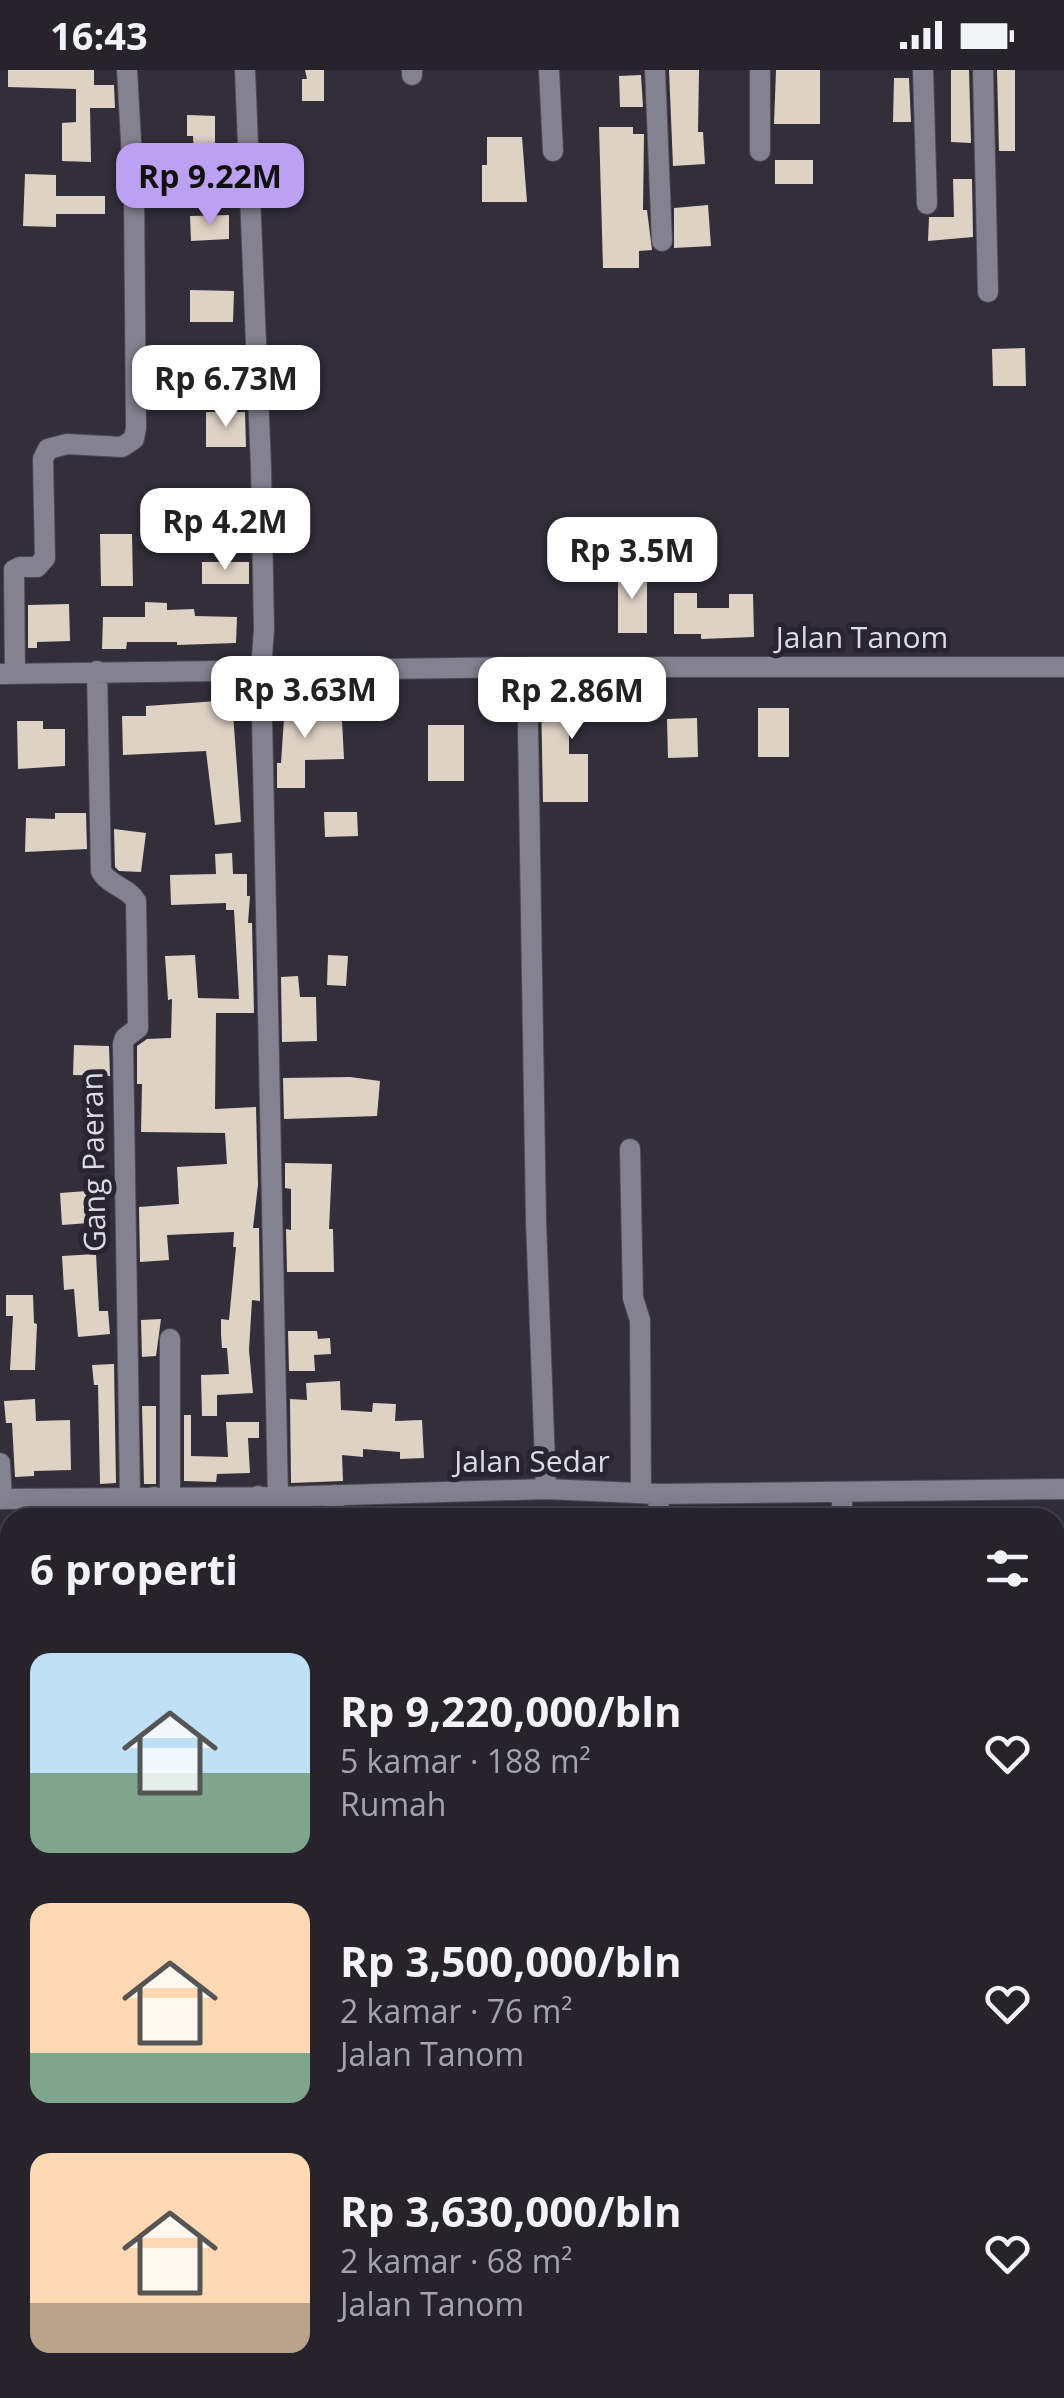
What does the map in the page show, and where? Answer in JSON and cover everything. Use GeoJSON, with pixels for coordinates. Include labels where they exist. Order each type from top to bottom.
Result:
{"type":"FeatureCollection","features":[{"type":"Feature","properties":{"kind":"street"},"geometry":{"type":"LineString","coordinates":[[7,674],[14,570],[37,567],[45,558],[42,459],[48,448],[67,444],[122,448],[134,438],[134,194],[128,70]]}},
{"type":"Feature","properties":{"kind":"street"},"geometry":{"type":"LineString","coordinates":[[245,70],[264,630],[261,669],[265,1504]]}},
{"type":"Feature","properties":{"kind":"street"},"geometry":{"type":"LineString","coordinates":[[549,70],[553,152]]}},
{"type":"Feature","properties":{"kind":"street"},"geometry":{"type":"LineString","coordinates":[[655,70],[662,241]]}},
{"type":"Feature","properties":{"kind":"street"},"geometry":{"type":"LineString","coordinates":[[760,70],[760,151]]}},
{"type":"Feature","properties":{"kind":"street"},"geometry":{"type":"LineString","coordinates":[[923,70],[927,204]]}},
{"type":"Feature","properties":{"kind":"street"},"geometry":{"type":"LineString","coordinates":[[984,70],[988,292]]}},
{"type":"Feature","properties":{"kind":"street","name":"Jalan Tanom"},"geometry":{"type":"LineString","coordinates":[[7,674],[261,669],[1064,666]]}},
{"type":"Feature","properties":{"kind":"street"},"geometry":{"type":"LineString","coordinates":[[527,667],[536,1221],[546,1490]]}},
{"type":"Feature","properties":{"kind":"street","name":"Gang Paeran"},"geometry":{"type":"LineString","coordinates":[[97,672],[102,872],[136,901],[138,1028],[123,1044],[130,1498]]}},
{"type":"Feature","properties":{"kind":"street"},"geometry":{"type":"LineString","coordinates":[[630,1149],[632,1298],[640,1320],[650,1493],[655,1508]]}},
{"type":"Feature","properties":{"kind":"street"},"geometry":{"type":"LineString","coordinates":[[160,1504],[170,1339]]}},
{"type":"Feature","properties":{"kind":"street"},"geometry":{"type":"LineString","coordinates":[[0,1464],[1,1499]]}},
{"type":"Feature","properties":{"kind":"street","name":"Jalan Sedar"},"geometry":{"type":"LineString","coordinates":[[1,1499],[130,1498],[160,1504],[265,1504],[334,1495],[546,1490],[1064,1490]]}},
{"type":"Feature","properties":{"kind":"street"},"geometry":{"type":"LineString","coordinates":[[842,1493],[842,1508]]}},
{"type":"Feature","properties":{"kind":"street"},"geometry":{"type":"LineString","coordinates":[[334,1495],[335,1508]]}},
{"type":"Feature","properties":{"kind":"building"},"geometry":{"type":"Polygon","coordinates":[[[8,70],[94,70],[94,85],[114,85],[115,108],[90,108],[91,162],[62,161],[62,123],[76,122],[76,89],[8,87],[8,70]]]}},
{"type":"Feature","properties":{"kind":"building"},"geometry":{"type":"Polygon","coordinates":[[[305,70],[324,70],[324,101],[302,101],[305,70]]]}},
{"type":"Feature","properties":{"kind":"building"},"geometry":{"type":"Polygon","coordinates":[[[669,70],[699,70],[698,132],[703,132],[705,164],[673,166],[669,70]]]}},
{"type":"Feature","properties":{"kind":"building"},"geometry":{"type":"Polygon","coordinates":[[[776,70],[820,70],[820,124],[774,124],[776,70]]]}},
{"type":"Feature","properties":{"kind":"building"},"geometry":{"type":"Polygon","coordinates":[[[951,70],[969,70],[971,143],[951,142],[951,70]]]}},
{"type":"Feature","properties":{"kind":"building"},"geometry":{"type":"Polygon","coordinates":[[[997,70],[1015,70],[1015,151],[999,151],[997,70]]]}},
{"type":"Feature","properties":{"kind":"building"},"geometry":{"type":"Polygon","coordinates":[[[641,75],[643,107],[620,107],[619,76],[641,75]]]}},
{"type":"Feature","properties":{"kind":"building"},"geometry":{"type":"Polygon","coordinates":[[[894,78],[909,78],[911,122],[893,122],[894,78]]]}},
{"type":"Feature","properties":{"kind":"building"},"geometry":{"type":"Polygon","coordinates":[[[187,115],[215,116],[215,162],[194,162],[193,136],[187,136],[187,115]]]}},
{"type":"Feature","properties":{"kind":"building"},"geometry":{"type":"Polygon","coordinates":[[[599,127],[633,127],[633,134],[644,134],[643,210],[647,210],[652,250],[639,251],[639,268],[603,268],[599,127]]]}},
{"type":"Feature","properties":{"kind":"building"},"geometry":{"type":"Polygon","coordinates":[[[487,137],[522,137],[527,202],[482,202],[487,137]]]}},
{"type":"Feature","properties":{"kind":"building"},"geometry":{"type":"Polygon","coordinates":[[[775,160],[813,160],[813,184],[775,184],[775,160]]]}},
{"type":"Feature","properties":{"kind":"building"},"geometry":{"type":"Polygon","coordinates":[[[25,174],[56,175],[56,196],[105,196],[105,214],[56,214],[56,227],[23,226],[25,174]]]}},
{"type":"Feature","properties":{"kind":"building"},"geometry":{"type":"Polygon","coordinates":[[[953,179],[972,179],[973,237],[928,241],[929,217],[954,217],[953,179]]]}},
{"type":"Feature","properties":{"kind":"building"},"geometry":{"type":"Polygon","coordinates":[[[708,205],[711,246],[674,248],[674,208],[708,205]]]}},
{"type":"Feature","properties":{"kind":"building"},"geometry":{"type":"Polygon","coordinates":[[[229,215],[229,239],[191,241],[190,216],[229,215]]]}},
{"type":"Feature","properties":{"kind":"building"},"geometry":{"type":"Polygon","coordinates":[[[190,290],[234,291],[233,322],[190,322],[190,290]]]}},
{"type":"Feature","properties":{"kind":"building"},"geometry":{"type":"Polygon","coordinates":[[[1025,348],[1026,386],[993,386],[992,349],[1025,348]]]}},
{"type":"Feature","properties":{"kind":"building"},"geometry":{"type":"Polygon","coordinates":[[[206,412],[245,412],[246,447],[206,447],[206,412]]]}},
{"type":"Feature","properties":{"kind":"building"},"geometry":{"type":"Polygon","coordinates":[[[100,534],[132,534],[133,586],[101,586],[100,534]]]}},
{"type":"Feature","properties":{"kind":"building"},"geometry":{"type":"Polygon","coordinates":[[[202,562],[249,562],[249,584],[202,584],[202,562]]]}},
{"type":"Feature","properties":{"kind":"building"},"geometry":{"type":"Polygon","coordinates":[[[618,571],[647,571],[647,633],[618,633],[618,571]]]}},
{"type":"Feature","properties":{"kind":"building"},"geometry":{"type":"Polygon","coordinates":[[[674,593],[697,593],[697,608],[729,608],[729,594],[753,594],[754,637],[701,639],[701,634],[674,634],[674,593]]]}},
{"type":"Feature","properties":{"kind":"building"},"geometry":{"type":"Polygon","coordinates":[[[145,602],[167,603],[167,610],[194,609],[195,616],[237,617],[236,643],[127,642],[126,649],[102,649],[103,617],[145,617],[145,602]]]}},
{"type":"Feature","properties":{"kind":"building"},"geometry":{"type":"Polygon","coordinates":[[[69,604],[70,641],[37,642],[37,648],[28,648],[28,605],[69,604]]]}},
{"type":"Feature","properties":{"kind":"building"},"geometry":{"type":"Polygon","coordinates":[[[286,689],[309,691],[306,721],[342,720],[344,759],[305,760],[305,788],[277,788],[286,689]]]}},
{"type":"Feature","properties":{"kind":"building"},"geometry":{"type":"Polygon","coordinates":[[[633,695],[633,718],[569,718],[569,754],[588,754],[588,802],[543,802],[541,696],[633,695]]]}},
{"type":"Feature","properties":{"kind":"building"},"geometry":{"type":"Polygon","coordinates":[[[232,700],[241,822],[215,825],[206,751],[123,755],[122,716],[146,716],[146,706],[232,700]]]}},
{"type":"Feature","properties":{"kind":"building"},"geometry":{"type":"Polygon","coordinates":[[[758,708],[789,708],[789,757],[758,757],[758,708]]]}},
{"type":"Feature","properties":{"kind":"building"},"geometry":{"type":"Polygon","coordinates":[[[697,718],[698,757],[668,758],[667,719],[697,718]]]}},
{"type":"Feature","properties":{"kind":"building"},"geometry":{"type":"Polygon","coordinates":[[[17,721],[43,721],[43,729],[65,729],[65,766],[18,769],[17,721]]]}},
{"type":"Feature","properties":{"kind":"building"},"geometry":{"type":"Polygon","coordinates":[[[428,725],[464,725],[464,781],[428,781],[428,725]]]}},
{"type":"Feature","properties":{"kind":"building"},"geometry":{"type":"Polygon","coordinates":[[[324,812],[357,812],[358,836],[325,837],[324,812]]]}},
{"type":"Feature","properties":{"kind":"building"},"geometry":{"type":"Polygon","coordinates":[[[55,813],[86,813],[87,849],[25,852],[26,818],[55,819],[55,813]]]}},
{"type":"Feature","properties":{"kind":"building"},"geometry":{"type":"Polygon","coordinates":[[[114,829],[146,833],[141,872],[119,871],[115,867],[114,829]]]}},
{"type":"Feature","properties":{"kind":"building"},"geometry":{"type":"Polygon","coordinates":[[[232,853],[233,874],[247,874],[254,1013],[216,1013],[215,1109],[256,1107],[258,1185],[253,1228],[259,1228],[260,1301],[252,1300],[249,1350],[253,1393],[217,1395],[217,1416],[202,1416],[201,1375],[229,1374],[227,1348],[222,1348],[221,1319],[229,1320],[234,1232],[167,1235],[169,1260],[140,1262],[139,1207],[179,1204],[177,1167],[227,1164],[225,1133],[141,1132],[142,1084],[137,1084],[137,1046],[147,1039],[171,1038],[172,999],[168,1000],[165,956],[195,955],[198,998],[239,999],[234,910],[226,910],[226,903],[171,905],[170,875],[216,874],[215,854],[232,853]]]}},
{"type":"Feature","properties":{"kind":"building"},"geometry":{"type":"Polygon","coordinates":[[[328,955],[348,956],[346,986],[327,985],[328,955]]]}},
{"type":"Feature","properties":{"kind":"building"},"geometry":{"type":"Polygon","coordinates":[[[298,976],[300,997],[316,997],[317,1041],[282,1042],[281,977],[298,976]]]}},
{"type":"Feature","properties":{"kind":"building"},"geometry":{"type":"Polygon","coordinates":[[[74,1045],[109,1046],[110,1076],[73,1075],[74,1045]]]}},
{"type":"Feature","properties":{"kind":"building"},"geometry":{"type":"Polygon","coordinates":[[[350,1077],[380,1081],[377,1116],[284,1119],[283,1078],[350,1077]]]}},
{"type":"Feature","properties":{"kind":"building"},"geometry":{"type":"Polygon","coordinates":[[[285,1163],[332,1164],[329,1229],[333,1229],[334,1272],[287,1272],[286,1229],[291,1230],[291,1189],[285,1188],[285,1163]]]}},
{"type":"Feature","properties":{"kind":"building"},"geometry":{"type":"Polygon","coordinates":[[[100,1190],[103,1222],[62,1225],[60,1193],[100,1190]]]}},
{"type":"Feature","properties":{"kind":"building"},"geometry":{"type":"Polygon","coordinates":[[[96,1254],[99,1311],[108,1311],[110,1334],[78,1337],[74,1289],[64,1290],[62,1256],[96,1254]]]}},
{"type":"Feature","properties":{"kind":"building"},"geometry":{"type":"Polygon","coordinates":[[[6,1295],[33,1295],[37,1324],[35,1370],[10,1370],[13,1316],[6,1316],[6,1295]]]}},
{"type":"Feature","properties":{"kind":"building"},"geometry":{"type":"Polygon","coordinates":[[[161,1319],[156,1356],[142,1357],[141,1320],[161,1319]]]}},
{"type":"Feature","properties":{"kind":"building"},"geometry":{"type":"Polygon","coordinates":[[[288,1331],[317,1331],[318,1339],[330,1338],[331,1354],[314,1355],[315,1371],[289,1371],[288,1331]]]}},
{"type":"Feature","properties":{"kind":"building"},"geometry":{"type":"Polygon","coordinates":[[[114,1364],[116,1483],[100,1484],[98,1385],[94,1385],[92,1365],[114,1364]]]}},
{"type":"Feature","properties":{"kind":"building"},"geometry":{"type":"Polygon","coordinates":[[[340,1381],[341,1410],[372,1412],[373,1403],[396,1404],[395,1421],[422,1420],[424,1458],[400,1459],[400,1452],[363,1449],[363,1457],[342,1455],[343,1481],[291,1483],[290,1399],[307,1400],[306,1383],[340,1381]]]}},
{"type":"Feature","properties":{"kind":"building"},"geometry":{"type":"Polygon","coordinates":[[[35,1399],[36,1421],[70,1420],[71,1470],[34,1471],[34,1476],[15,1477],[12,1423],[6,1423],[4,1401],[35,1399]]]}},
{"type":"Feature","properties":{"kind":"building"},"geometry":{"type":"Polygon","coordinates":[[[142,1406],[156,1406],[156,1484],[144,1484],[142,1406]]]}},
{"type":"Feature","properties":{"kind":"building"},"geometry":{"type":"Polygon","coordinates":[[[184,1415],[191,1415],[191,1456],[228,1457],[226,1422],[259,1422],[259,1438],[248,1438],[250,1473],[217,1474],[216,1482],[184,1481],[184,1415]]]}}]}
